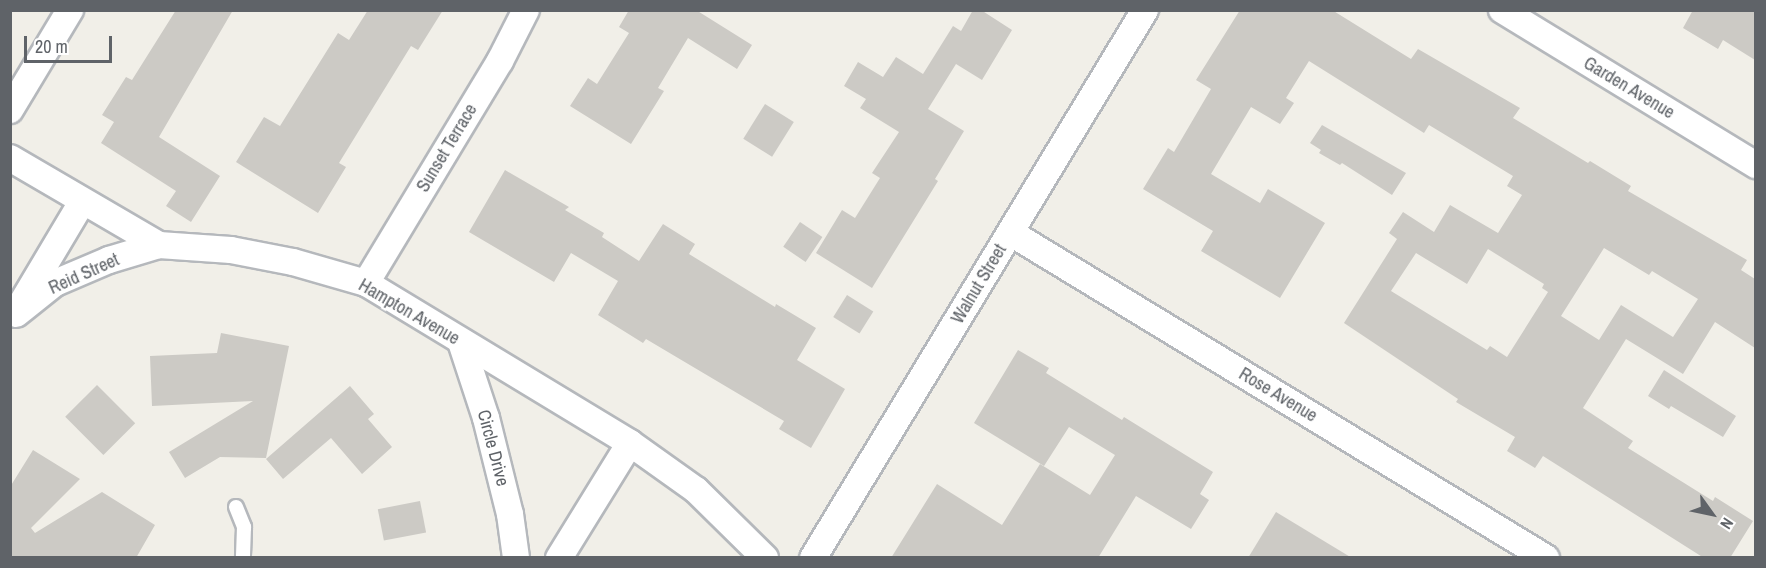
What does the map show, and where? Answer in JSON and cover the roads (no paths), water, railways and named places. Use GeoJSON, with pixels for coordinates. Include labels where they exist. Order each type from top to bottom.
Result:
{"type":"FeatureCollection","features":[{"type":"Feature","properties":{"kind":"street"},"geometry":{"type":"LineString","coordinates":[[10,110],[70,10]]}},
{"type":"Feature","properties":{"kind":"street","name":"Sunset Terrace"},"geometry":{"type":"LineString","coordinates":[[366,284],[500,61],[526,10]]}},
{"type":"Feature","properties":{"kind":"street","name":"Walnut Street"},"geometry":{"type":"LineString","coordinates":[[813,558],[1145,10]]}},
{"type":"Feature","properties":{"kind":"street","name":"Garden Avenue"},"geometry":{"type":"LineString","coordinates":[[1502,10],[1755,165]]}},
{"type":"Feature","properties":{"kind":"street","name":"Hampton Avenue"},"geometry":{"type":"LineString","coordinates":[[10,158],[159,245],[231,250],[293,262],[366,284],[630,443],[696,490],[765,558]]}},
{"type":"Feature","properties":{"kind":"street","name":"Reid Street"},"geometry":{"type":"LineString","coordinates":[[13,318],[82,202]]}},
{"type":"Feature","properties":{"kind":"street","name":"Rose Avenue"},"geometry":{"type":"LineString","coordinates":[[1011,233],[1546,558]]}},
{"type":"Feature","properties":{"kind":"street","name":"Reid Street"},"geometry":{"type":"LineString","coordinates":[[13,318],[55,283],[109,260],[159,245]]}},
{"type":"Feature","properties":{"kind":"street","name":"Circle Drive"},"geometry":{"type":"LineString","coordinates":[[461,342],[486,418],[510,514],[516,558]]}},
{"type":"Feature","properties":{"kind":"street"},"geometry":{"type":"LineString","coordinates":[[559,558],[630,443]]}},
{"type":"Feature","properties":{"kind":"lane"},"geometry":{"type":"LineString","coordinates":[[236,507],[244,527],[243,558]]}}]}
